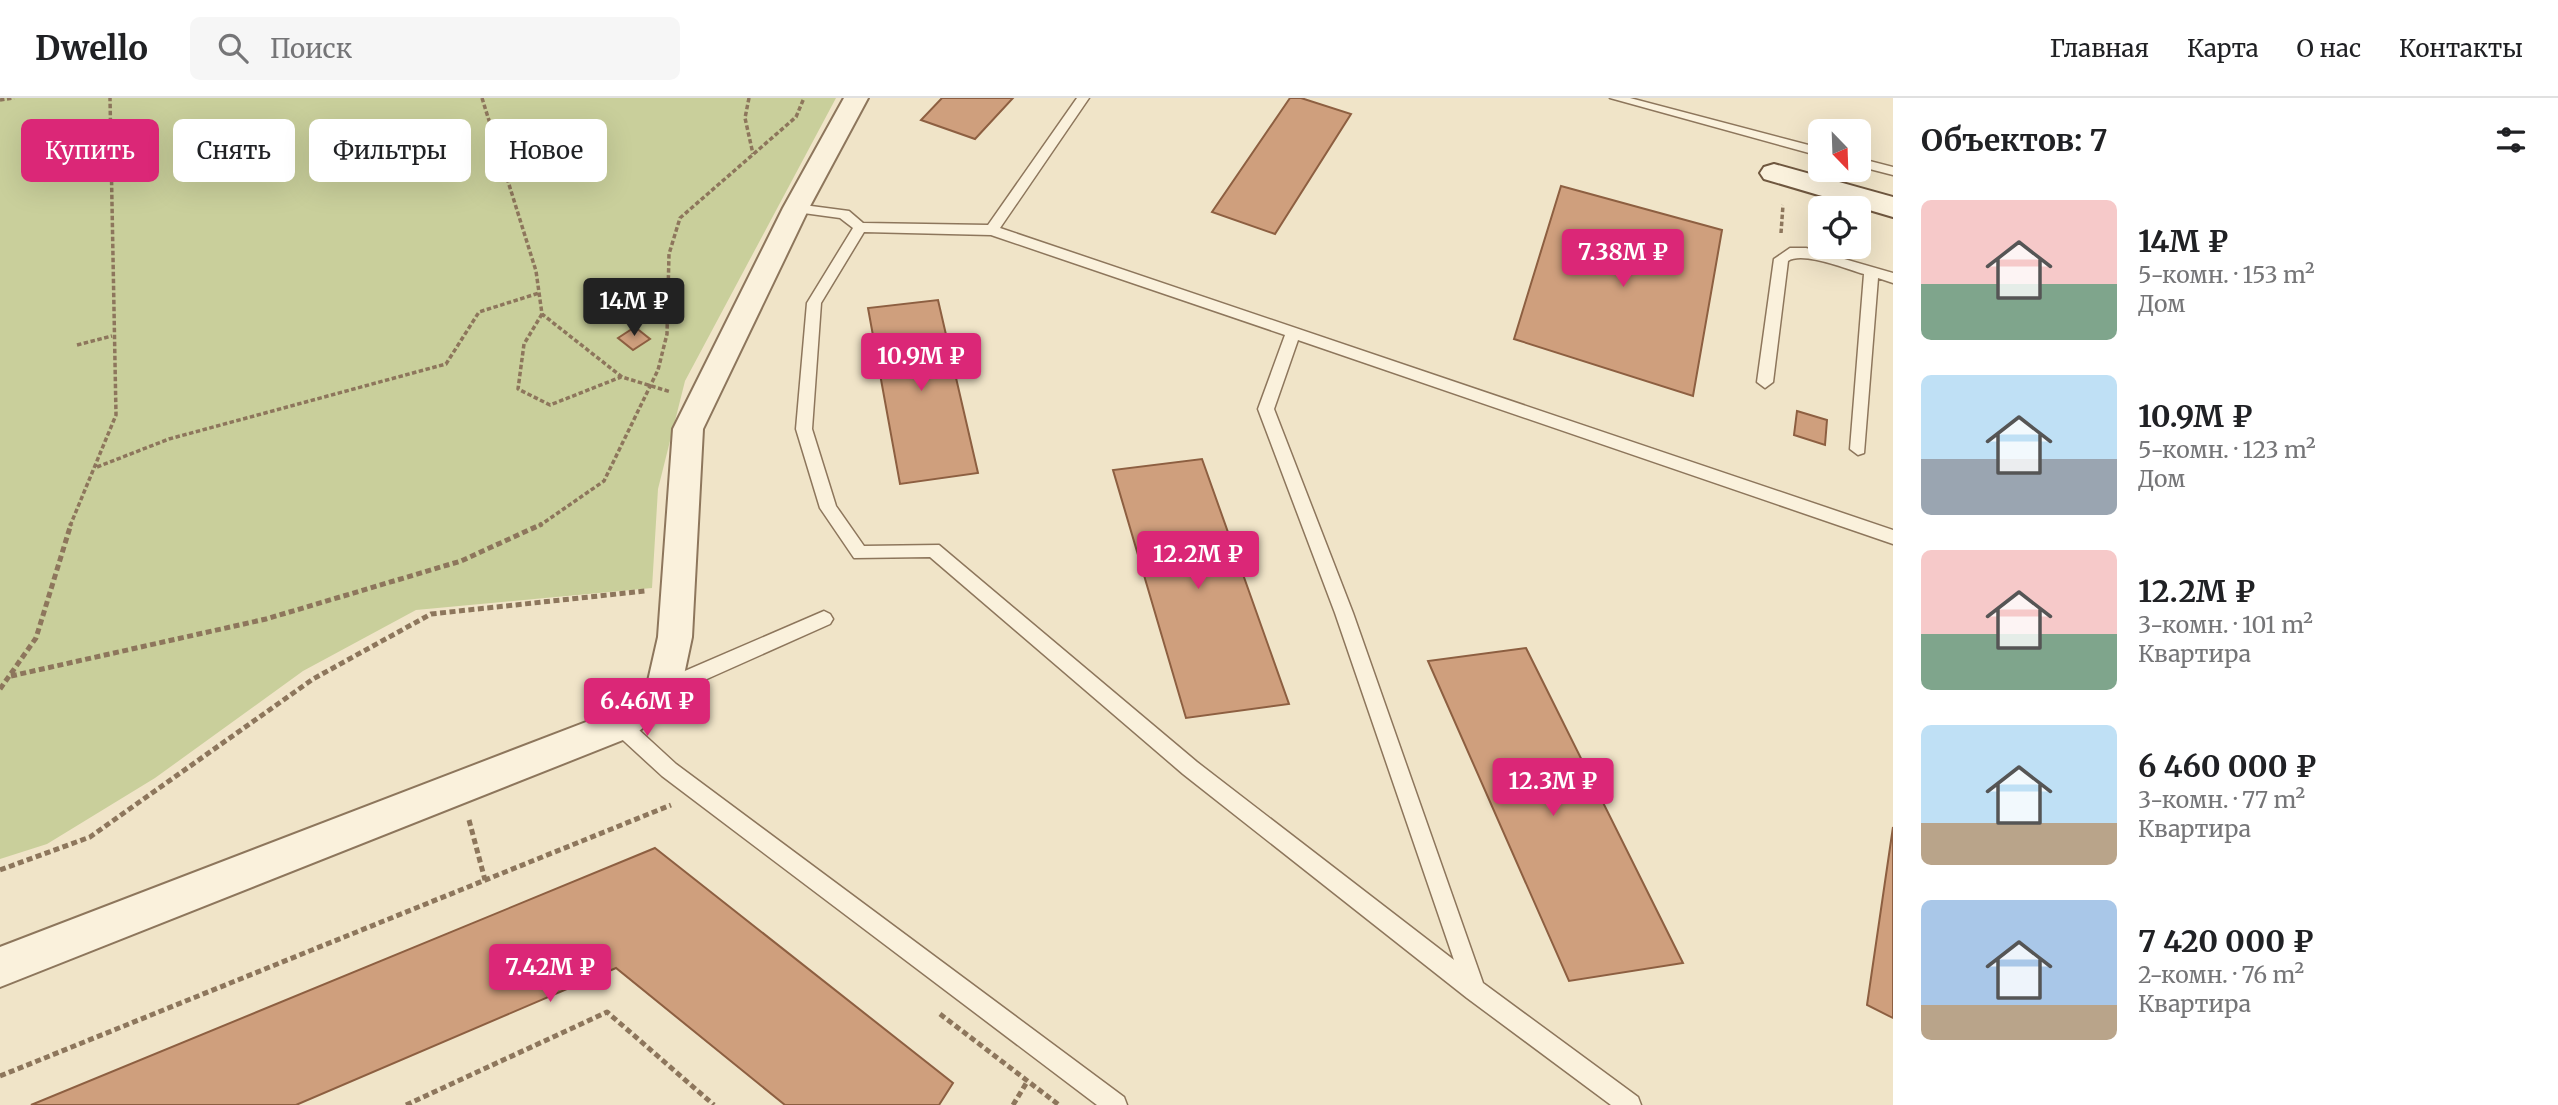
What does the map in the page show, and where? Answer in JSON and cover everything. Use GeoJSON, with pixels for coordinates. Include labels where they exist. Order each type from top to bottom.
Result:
{"type":"FeatureCollection","features":[{"type":"Feature","properties":{"kind":"street"},"geometry":{"type":"LineString","coordinates":[[0,967],[620,725],[664,689],[675,638],[686,495],[688,429],[796,208],[856,98]]}},
{"type":"Feature","properties":{"kind":"street"},"geometry":{"type":"LineString","coordinates":[[1779,185],[1893,207]]}},
{"type":"Feature","properties":{"kind":"lane"},"geometry":{"type":"LineString","coordinates":[[992,230],[1083,98]]}},
{"type":"Feature","properties":{"kind":"lane"},"geometry":{"type":"LineString","coordinates":[[1616,98],[1808,149]]}},
{"type":"Feature","properties":{"kind":"lane"},"geometry":{"type":"LineString","coordinates":[[1871,165],[1893,171]]}},
{"type":"Feature","properties":{"kind":"lane"},"geometry":{"type":"LineString","coordinates":[[796,208],[844,214],[860,227],[992,230],[1893,537]]}},
{"type":"Feature","properties":{"kind":"lane"},"geometry":{"type":"LineString","coordinates":[[860,227],[814,303],[804,429],[828,508],[860,553],[933,550],[1190,768],[1475,990],[1630,1105]]}},
{"type":"Feature","properties":{"kind":"lane"},"geometry":{"type":"LineString","coordinates":[[1765,382],[1781,259],[1790,253],[1806,253],[1893,278]]}},
{"type":"Feature","properties":{"kind":"lane"},"geometry":{"type":"LineString","coordinates":[[1858,449],[1871,271]]}},
{"type":"Feature","properties":{"kind":"lane"},"geometry":{"type":"LineString","coordinates":[[1293,333],[1266,409],[1345,613],[1475,990]]}},
{"type":"Feature","properties":{"kind":"lane"},"geometry":{"type":"LineString","coordinates":[[664,689],[824,619]]}},
{"type":"Feature","properties":{"kind":"lane"},"geometry":{"type":"LineString","coordinates":[[620,725],[669,770],[1116,1105]]}},
{"type":"Feature","properties":{"kind":"path"},"geometry":{"type":"LineString","coordinates":[[0,100],[14,98]]}},
{"type":"Feature","properties":{"kind":"path"},"geometry":{"type":"LineString","coordinates":[[0,689],[12,676],[36,638],[69,529],[116,415],[112,336],[110,98]]}},
{"type":"Feature","properties":{"kind":"path"},"geometry":{"type":"LineString","coordinates":[[482,98],[533,262],[542,314],[524,344],[518,389],[550,405],[622,377]]}},
{"type":"Feature","properties":{"kind":"path"},"geometry":{"type":"LineString","coordinates":[[749,98],[746,118],[753,155]]}},
{"type":"Feature","properties":{"kind":"path"},"geometry":{"type":"LineString","coordinates":[[12,676],[266,619],[461,561],[532,531],[604,481],[651,386],[667,334],[668,254],[680,218],[796,117],[804,98]]}},
{"type":"Feature","properties":{"kind":"path"},"geometry":{"type":"LineString","coordinates":[[1779,185],[1779,227],[1790,253]]}},
{"type":"Feature","properties":{"kind":"path"},"geometry":{"type":"LineString","coordinates":[[96,467],[169,439],[446,364],[479,312],[539,293]]}},
{"type":"Feature","properties":{"kind":"path"},"geometry":{"type":"LineString","coordinates":[[542,314],[622,377],[702,400]]}},
{"type":"Feature","properties":{"kind":"path"},"geometry":{"type":"LineString","coordinates":[[77,345],[112,336]]}},
{"type":"Feature","properties":{"kind":"path"},"geometry":{"type":"LineString","coordinates":[[0,870],[90,837],[313,679],[431,614],[677,588]]}},
{"type":"Feature","properties":{"kind":"path"},"geometry":{"type":"LineString","coordinates":[[460,788],[485,880]]}},
{"type":"Feature","properties":{"kind":"path"},"geometry":{"type":"LineString","coordinates":[[0,1076],[671,804],[682,813]]}},
{"type":"Feature","properties":{"kind":"path"},"geometry":{"type":"LineString","coordinates":[[930,1006],[1059,1105]]}},
{"type":"Feature","properties":{"kind":"path"},"geometry":{"type":"LineString","coordinates":[[406,1105],[607,1012],[713,1105]]}},
{"type":"Feature","properties":{"kind":"path"},"geometry":{"type":"LineString","coordinates":[[1013,1105],[1027,1082]]}},
{"type":"Feature","properties":{"kind":"green space"},"geometry":{"type":"Polygon","coordinates":[[[0,98],[836,98],[685,381],[658,489],[652,588],[416,610],[303,671],[155,778],[47,844],[0,859],[0,98]]]}},
{"type":"Feature","properties":{"kind":"building"},"geometry":{"type":"Polygon","coordinates":[[[942,98],[1013,98],[975,139],[921,120],[942,98]]]}},
{"type":"Feature","properties":{"kind":"building"},"geometry":{"type":"Polygon","coordinates":[[[1290,98],[1301,98],[1351,114],[1275,234],[1212,212],[1290,98]]]}},
{"type":"Feature","properties":{"kind":"building"},"geometry":{"type":"Polygon","coordinates":[[[1561,186],[1722,230],[1693,396],[1514,339],[1561,186]]]}},
{"type":"Feature","properties":{"kind":"building"},"geometry":{"type":"Polygon","coordinates":[[[938,300],[978,473],[900,484],[868,308],[938,300]]]}},
{"type":"Feature","properties":{"kind":"building"},"geometry":{"type":"Polygon","coordinates":[[[635,327],[650,339],[633,350],[618,338],[635,327]]]}},
{"type":"Feature","properties":{"kind":"building"},"geometry":{"type":"Polygon","coordinates":[[[1797,411],[1827,420],[1825,445],[1794,435],[1797,411]]]}},
{"type":"Feature","properties":{"kind":"building"},"geometry":{"type":"Polygon","coordinates":[[[1202,459],[1289,704],[1186,718],[1113,470],[1202,459]]]}},
{"type":"Feature","properties":{"kind":"building"},"geometry":{"type":"Polygon","coordinates":[[[1526,648],[1683,963],[1569,981],[1428,661],[1526,648]]]}},
{"type":"Feature","properties":{"kind":"building"},"geometry":{"type":"Polygon","coordinates":[[[1893,827],[1893,1018],[1867,1005],[1893,827]]]}},
{"type":"Feature","properties":{"kind":"building"},"geometry":{"type":"Polygon","coordinates":[[[655,848],[953,1083],[939,1105],[785,1105],[616,968],[296,1105],[31,1105],[655,848]]]}}]}
